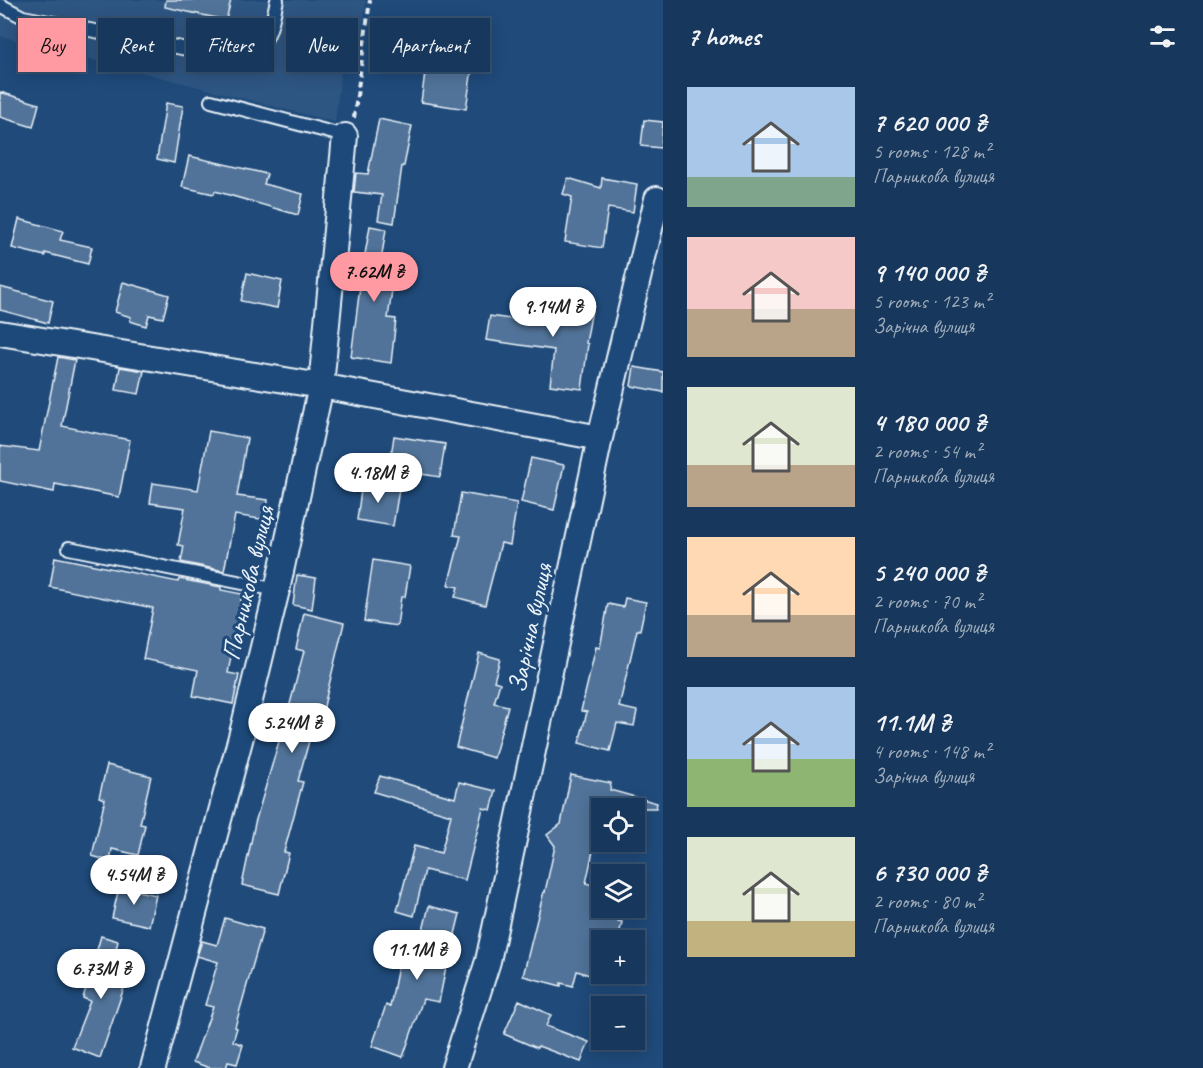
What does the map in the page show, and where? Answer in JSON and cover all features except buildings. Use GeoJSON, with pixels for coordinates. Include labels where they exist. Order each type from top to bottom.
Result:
{"type":"FeatureCollection","features":[{"type":"Feature","properties":{"kind":"street","name":"Парникова вулиця"},"geometry":{"type":"LineString","coordinates":[[153,1068],[243,729],[277,590],[321,386],[345,136]]}},
{"type":"Feature","properties":{"kind":"street","name":"Зарічна вулиця"},"geometry":{"type":"LineString","coordinates":[[454,1068],[488,961],[600,438],[657,199]]}},
{"type":"Feature","properties":{"kind":"street"},"geometry":{"type":"LineString","coordinates":[[0,333],[321,386],[600,438]]}},
{"type":"Feature","properties":{"kind":"lane"},"geometry":{"type":"LineString","coordinates":[[0,6],[23,17],[233,58],[246,56],[261,48],[270,31],[277,0]]}},
{"type":"Feature","properties":{"kind":"lane"},"geometry":{"type":"LineString","coordinates":[[211,101],[345,136]]}},
{"type":"Feature","properties":{"kind":"lane"},"geometry":{"type":"LineString","coordinates":[[69,548],[277,590]]}},
{"type":"Feature","properties":{"kind":"path"},"geometry":{"type":"LineString","coordinates":[[345,136],[355,116],[370,0]]}},
{"type":"Feature","properties":{"kind":"shaded area"},"geometry":{"type":"Polygon","coordinates":[[[0,0],[366,0],[358,61],[358,18],[286,18],[286,72],[341,72],[335,122],[140,72],[174,72],[174,18],[98,18],[98,61],[86,58],[86,18],[18,18],[18,41],[0,36],[0,0]]]}}]}
